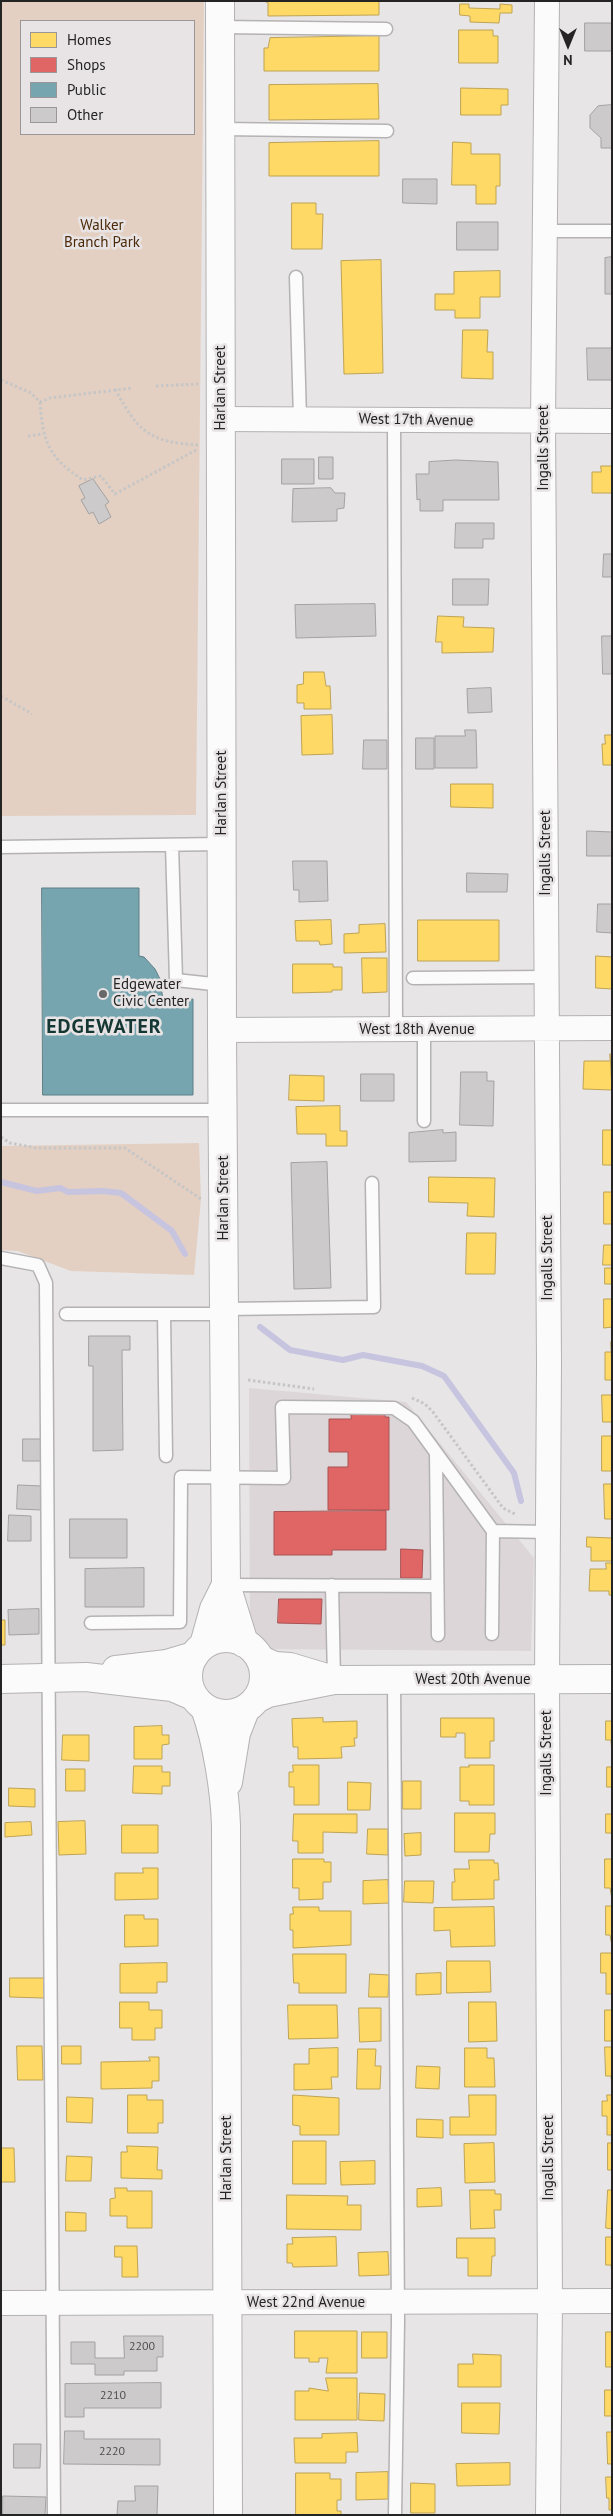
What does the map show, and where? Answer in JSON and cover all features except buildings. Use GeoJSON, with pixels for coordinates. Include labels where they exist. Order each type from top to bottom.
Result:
{"type":"FeatureCollection","features":[{"type":"Feature","properties":{"kind":"street","name":"Ingalls Street"},"geometry":{"type":"LineString","coordinates":[[547,1],[543,421],[549,1532],[547,1680],[550,2302],[548,2515]]}},
{"type":"Feature","properties":{"kind":"street","name":"Harlan Street"},"geometry":{"type":"LineString","coordinates":[[220,14],[222,1030],[226,1585],[252,1651]]}},
{"type":"Feature","properties":{"kind":"street","name":"West 17th Avenue"},"geometry":{"type":"LineString","coordinates":[[221,418],[612,420]]}},
{"type":"Feature","properties":{"kind":"street","name":"West 18th Avenue"},"geometry":{"type":"LineString","coordinates":[[222,1030],[547,1030],[612,1028]]}},
{"type":"Feature","properties":{"kind":"street","name":"Harlan Street"},"geometry":{"type":"LineString","coordinates":[[199,1651],[214,1609],[226,1585]]}},
{"type":"Feature","properties":{"kind":"street"},"geometry":{"type":"LineString","coordinates":[[1,1679],[86,1677],[172,1687],[224,1715],[252,1704],[265,1679],[252,1651],[228,1638],[220,1639],[199,1651],[167,1664],[123,1668],[86,1677]]}},
{"type":"Feature","properties":{"kind":"street"},"geometry":{"type":"LineString","coordinates":[[199,1651],[188,1676],[199,1702]]}},
{"type":"Feature","properties":{"kind":"street","name":"West 20th Avenue"},"geometry":{"type":"LineString","coordinates":[[252,1651],[275,1666],[290,1667],[334,1680]]}},
{"type":"Feature","properties":{"kind":"street","name":"West 20th Avenue"},"geometry":{"type":"LineString","coordinates":[[252,1704],[268,1693],[334,1680],[612,1679]]}},
{"type":"Feature","properties":{"kind":"street","name":"Harlan Street"},"geometry":{"type":"LineString","coordinates":[[199,1702],[213,1732],[225,1801]]}},
{"type":"Feature","properties":{"kind":"street","name":"Harlan Street"},"geometry":{"type":"LineString","coordinates":[[228,2515],[225,1801],[236,1733],[252,1704]]}},
{"type":"Feature","properties":{"kind":"street","name":"West 22nd Avenue"},"geometry":{"type":"LineString","coordinates":[[1,2303],[612,2301]]}},
{"type":"Feature","properties":{"kind":"lane"},"geometry":{"type":"LineString","coordinates":[[220,14],[386,29]]}},
{"type":"Feature","properties":{"kind":"lane"},"geometry":{"type":"LineString","coordinates":[[220,130],[387,131]]}},
{"type":"Feature","properties":{"kind":"lane"},"geometry":{"type":"LineString","coordinates":[[545,231],[612,231]]}},
{"type":"Feature","properties":{"kind":"lane"},"geometry":{"type":"LineString","coordinates":[[296,277],[300,419]]}},
{"type":"Feature","properties":{"kind":"lane"},"geometry":{"type":"LineString","coordinates":[[394,419],[396,1030]]}},
{"type":"Feature","properties":{"kind":"lane"},"geometry":{"type":"LineString","coordinates":[[172,844],[176,980],[222,985]]}},
{"type":"Feature","properties":{"kind":"lane"},"geometry":{"type":"LineString","coordinates":[[1,847],[222,844]]}},
{"type":"Feature","properties":{"kind":"lane"},"geometry":{"type":"LineString","coordinates":[[413,978],[547,977]]}},
{"type":"Feature","properties":{"kind":"lane"},"geometry":{"type":"LineString","coordinates":[[424,1030],[424,1121]]}},
{"type":"Feature","properties":{"kind":"lane"},"geometry":{"type":"LineString","coordinates":[[1,1110],[223,1110]]}},
{"type":"Feature","properties":{"kind":"lane"},"geometry":{"type":"LineString","coordinates":[[66,1314],[164,1314],[374,1307],[372,1183]]}},
{"type":"Feature","properties":{"kind":"lane"},"geometry":{"type":"LineString","coordinates":[[1,1258],[38,1265],[46,1283],[54,2515]]}},
{"type":"Feature","properties":{"kind":"lane"},"geometry":{"type":"LineString","coordinates":[[164,1314],[166,1456]]}},
{"type":"Feature","properties":{"kind":"lane"},"geometry":{"type":"LineString","coordinates":[[91,1624],[180,1622],[181,1476],[284,1478],[282,1407],[394,1408],[413,1421],[493,1531],[492,1634]]}},
{"type":"Feature","properties":{"kind":"lane"},"geometry":{"type":"LineString","coordinates":[[436,1453],[438,1635]]}},
{"type":"Feature","properties":{"kind":"lane"},"geometry":{"type":"LineString","coordinates":[[493,1531],[549,1532]]}},
{"type":"Feature","properties":{"kind":"lane"},"geometry":{"type":"LineString","coordinates":[[226,1585],[437,1586]]}},
{"type":"Feature","properties":{"kind":"lane"},"geometry":{"type":"LineString","coordinates":[[332,1585],[334,1680]]}},
{"type":"Feature","properties":{"kind":"lane"},"geometry":{"type":"LineString","coordinates":[[394,1680],[397,2302],[394,2515]]}},
{"type":"Feature","properties":{"kind":"path"},"geometry":{"type":"LineString","coordinates":[[1,380],[31,394],[40,402],[43,434],[63,467],[82,480],[101,476],[115,494],[205,445],[185,444],[144,432],[130,416],[115,389]]}},
{"type":"Feature","properties":{"kind":"path"},"geometry":{"type":"LineString","coordinates":[[156,386],[204,384]]}},
{"type":"Feature","properties":{"kind":"path"},"geometry":{"type":"LineString","coordinates":[[40,402],[115,389],[133,388]]}},
{"type":"Feature","properties":{"kind":"path"},"geometry":{"type":"LineString","coordinates":[[28,436],[43,434]]}},
{"type":"Feature","properties":{"kind":"path"},"geometry":{"type":"LineString","coordinates":[[1,696],[32,714]]}},
{"type":"Feature","properties":{"kind":"path"},"geometry":{"type":"LineString","coordinates":[[1,1137],[10,1142],[36,1148],[126,1148],[161,1174],[201,1199]]}},
{"type":"Feature","properties":{"kind":"shaded area"},"geometry":{"type":"Polygon","coordinates":[[[249,1388],[406,1402],[534,1558],[531,1651],[250,1649],[249,1388]]]}},
{"type":"Feature","properties":{"kind":"green space","name":"Walker Branch Park"},"geometry":{"type":"Polygon","coordinates":[[[1,1],[204,1],[196,815],[1,816],[1,1]]]}},
{"type":"Feature","properties":{"kind":"green space"},"geometry":{"type":"Polygon","coordinates":[[[199,1143],[201,1199],[194,1275],[71,1271],[18,1251],[1,1250],[1,1146],[199,1143]]]}},
{"type":"Feature","properties":{"kind":"waterway"},"geometry":{"type":"LineString","coordinates":[[1,1182],[37,1191],[60,1188],[68,1192],[103,1191],[121,1193],[172,1231],[185,1254]]}},
{"type":"Feature","properties":{"kind":"waterway"},"geometry":{"type":"LineString","coordinates":[[260,1327],[290,1350],[343,1360],[363,1355],[422,1366],[444,1376],[514,1473],[521,1501]]}},
{"type":"Feature","properties":{"kind":"place","name":"Edgewater Civic Center"},"geometry":{"type":"Point","coordinates":[103,994]}},
{"type":"Feature","properties":{"kind":"district","name":"EDGEWATER"},"geometry":{"type":"Point","coordinates":[104,1027]}}]}
